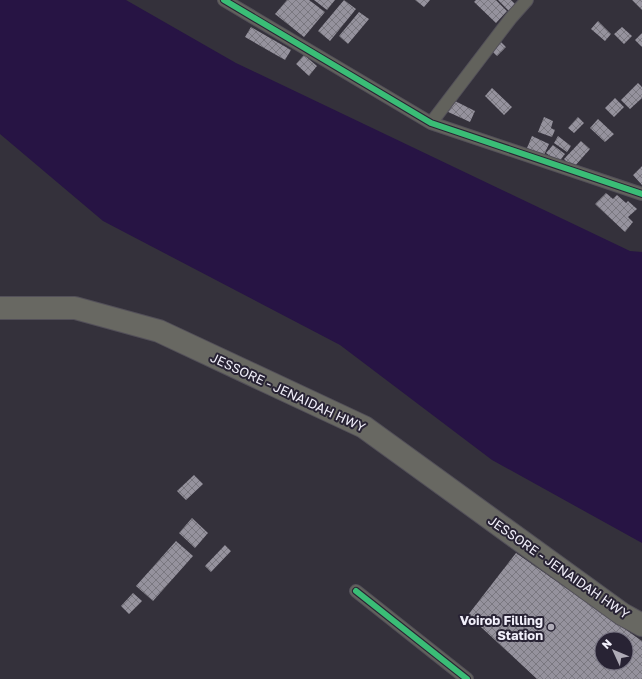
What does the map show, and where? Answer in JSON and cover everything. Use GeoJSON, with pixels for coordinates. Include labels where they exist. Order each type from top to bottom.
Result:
{"type":"FeatureCollection","features":[{"type":"Feature","properties":{"kind":"highway","name":"JESSORE - JENAIDAH HWY"},"geometry":{"type":"LineString","coordinates":[[0,308],[75,308],[159,331],[364,427],[622,614],[642,625]]}},
{"type":"Feature","properties":{"kind":"street"},"geometry":{"type":"LineString","coordinates":[[224,0],[431,123],[642,194]]}},
{"type":"Feature","properties":{"kind":"street"},"geometry":{"type":"LineString","coordinates":[[431,123],[511,18],[527,0]]}},
{"type":"Feature","properties":{"kind":"street"},"geometry":{"type":"LineString","coordinates":[[356,591],[467,679]]}},
{"type":"Feature","properties":{"kind":"shaded area"},"geometry":{"type":"Polygon","coordinates":[[[0,0],[126,0],[236,63],[630,251],[642,252],[642,543],[492,460],[340,345],[103,221],[0,134],[0,0]]]}},
{"type":"Feature","properties":{"kind":"building"},"geometry":{"type":"Polygon","coordinates":[[[287,0],[309,0],[325,12],[304,37],[275,14],[287,0]]]}},
{"type":"Feature","properties":{"kind":"building"},"geometry":{"type":"Polygon","coordinates":[[[314,0],[335,0],[327,10],[314,0]]]}},
{"type":"Feature","properties":{"kind":"building"},"geometry":{"type":"Polygon","coordinates":[[[344,0],[356,9],[330,41],[318,31],[344,0]]]}},
{"type":"Feature","properties":{"kind":"building"},"geometry":{"type":"Polygon","coordinates":[[[415,0],[430,0],[424,7],[415,0]]]}},
{"type":"Feature","properties":{"kind":"building"},"geometry":{"type":"Polygon","coordinates":[[[476,0],[496,0],[507,11],[496,23],[474,2],[476,0]]]}},
{"type":"Feature","properties":{"kind":"building"},"geometry":{"type":"Polygon","coordinates":[[[498,0],[511,0],[516,5],[510,12],[498,0]]]}},
{"type":"Feature","properties":{"kind":"building"},"geometry":{"type":"Polygon","coordinates":[[[632,0],[642,0],[642,10],[632,0]]]}},
{"type":"Feature","properties":{"kind":"building"},"geometry":{"type":"Polygon","coordinates":[[[359,12],[369,19],[348,44],[339,36],[359,12]]]}},
{"type":"Feature","properties":{"kind":"building"},"geometry":{"type":"Polygon","coordinates":[[[598,21],[611,34],[605,41],[591,29],[598,21]]]}},
{"type":"Feature","properties":{"kind":"building"},"geometry":{"type":"Polygon","coordinates":[[[251,27],[291,50],[285,60],[245,37],[251,27]]]}},
{"type":"Feature","properties":{"kind":"building"},"geometry":{"type":"Polygon","coordinates":[[[622,27],[632,36],[624,44],[614,34],[622,27]]]}},
{"type":"Feature","properties":{"kind":"building"},"geometry":{"type":"Polygon","coordinates":[[[642,33],[642,47],[635,40],[642,33]]]}},
{"type":"Feature","properties":{"kind":"building"},"geometry":{"type":"Polygon","coordinates":[[[499,40],[506,47],[497,56],[490,49],[499,40]]]}},
{"type":"Feature","properties":{"kind":"building"},"geometry":{"type":"Polygon","coordinates":[[[304,55],[317,66],[309,76],[296,64],[304,55]]]}},
{"type":"Feature","properties":{"kind":"building"},"geometry":{"type":"Polygon","coordinates":[[[638,83],[642,87],[642,98],[630,109],[621,100],[638,83]]]}},
{"type":"Feature","properties":{"kind":"building"},"geometry":{"type":"Polygon","coordinates":[[[492,88],[512,107],[504,115],[485,96],[492,88]]]}},
{"type":"Feature","properties":{"kind":"building"},"geometry":{"type":"Polygon","coordinates":[[[615,98],[624,107],[614,117],[605,108],[615,98]]]}},
{"type":"Feature","properties":{"kind":"building"},"geometry":{"type":"Polygon","coordinates":[[[451,99],[475,111],[470,122],[446,111],[451,99]]]}},
{"type":"Feature","properties":{"kind":"building"},"geometry":{"type":"Polygon","coordinates":[[[544,117],[553,121],[551,128],[555,130],[552,137],[538,132],[544,117]]]}},
{"type":"Feature","properties":{"kind":"building"},"geometry":{"type":"Polygon","coordinates":[[[578,117],[584,123],[574,133],[568,128],[578,117]]]}},
{"type":"Feature","properties":{"kind":"building"},"geometry":{"type":"Polygon","coordinates":[[[598,119],[614,134],[605,142],[590,128],[598,119]]]}},
{"type":"Feature","properties":{"kind":"building"},"geometry":{"type":"Polygon","coordinates":[[[532,136],[549,144],[544,155],[527,148],[532,136]]]}},
{"type":"Feature","properties":{"kind":"building"},"geometry":{"type":"Polygon","coordinates":[[[558,136],[571,146],[567,152],[554,143],[558,136]]]}},
{"type":"Feature","properties":{"kind":"building"},"geometry":{"type":"Polygon","coordinates":[[[581,141],[590,149],[573,168],[564,159],[581,141]]]}},
{"type":"Feature","properties":{"kind":"building"},"geometry":{"type":"Polygon","coordinates":[[[553,145],[565,154],[559,162],[546,153],[553,145]]]}},
{"type":"Feature","properties":{"kind":"building"},"geometry":{"type":"Polygon","coordinates":[[[642,166],[642,185],[633,175],[642,166]]]}},
{"type":"Feature","properties":{"kind":"building"},"geometry":{"type":"Polygon","coordinates":[[[606,193],[613,199],[617,195],[626,203],[628,201],[637,209],[628,217],[633,222],[625,232],[595,204],[606,193]]]}},
{"type":"Feature","properties":{"kind":"building"},"geometry":{"type":"Polygon","coordinates":[[[194,475],[203,484],[186,500],[177,491],[194,475]]]}},
{"type":"Feature","properties":{"kind":"building"},"geometry":{"type":"Polygon","coordinates":[[[192,518],[208,533],[195,548],[179,533],[192,518]]]}},
{"type":"Feature","properties":{"kind":"building"},"geometry":{"type":"Polygon","coordinates":[[[176,541],[193,556],[153,601],[136,586],[176,541]]]}},
{"type":"Feature","properties":{"kind":"building"},"geometry":{"type":"Polygon","coordinates":[[[225,545],[231,551],[211,572],[205,566],[225,545]]]}},
{"type":"Feature","properties":{"kind":"building","name":"Voirob Filling Station"},"geometry":{"type":"Polygon","coordinates":[[[516,553],[628,631],[594,631],[594,671],[634,671],[634,635],[642,641],[642,679],[537,679],[468,615],[516,553]]]}},
{"type":"Feature","properties":{"kind":"building"},"geometry":{"type":"Polygon","coordinates":[[[133,593],[142,601],[129,614],[121,606],[133,593]]]}},
{"type":"Feature","properties":{"kind":"cycle path"},"geometry":{"type":"LineString","coordinates":[[224,0],[431,123],[642,194]]}},
{"type":"Feature","properties":{"kind":"cycle path"},"geometry":{"type":"LineString","coordinates":[[356,591],[467,679]]}},
{"type":"Feature","properties":{"kind":"place","name":"Voirob Filling Station"},"geometry":{"type":"Point","coordinates":[551,627]}}]}
